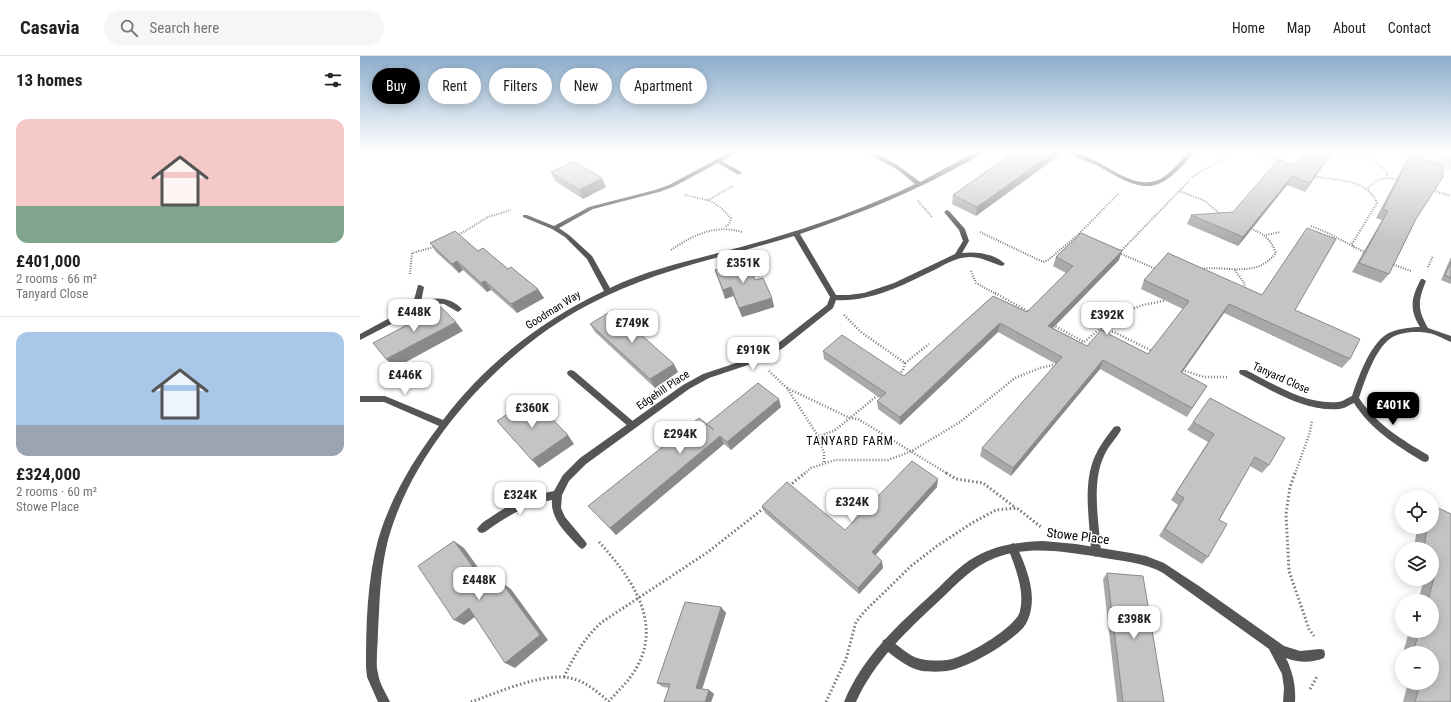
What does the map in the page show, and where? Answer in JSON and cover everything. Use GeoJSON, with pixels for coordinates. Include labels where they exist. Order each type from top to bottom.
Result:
{"type":"FeatureCollection","features":[{"type":"Feature","properties":{"kind":"street"},"geometry":{"type":"LineString","coordinates":[[554,228],[591,208],[658,191],[679,182]]}},
{"type":"Feature","properties":{"kind":"street","name":"Goodman Way"},"geometry":{"type":"LineString","coordinates":[[384,702],[372,675],[372,604],[378,562],[387,526],[412,473],[444,424],[474,386],[508,355],[554,321],[608,291],[648,276],[796,234],[858,211],[923,182]]}},
{"type":"Feature","properties":{"kind":"street"},"geometry":{"type":"LineString","coordinates":[[1139,182],[1151,184],[1157,182]]}},
{"type":"Feature","properties":{"kind":"street"},"geometry":{"type":"LineString","coordinates":[[947,212],[962,229],[966,241],[957,256]]}},
{"type":"Feature","properties":{"kind":"street"},"geometry":{"type":"LineString","coordinates":[[525,216],[554,228],[567,236],[590,258],[608,291]]}},
{"type":"Feature","properties":{"kind":"street"},"geometry":{"type":"LineString","coordinates":[[796,234],[834,296],[843,298],[876,292],[957,256],[978,254],[1002,264]]}},
{"type":"Feature","properties":{"kind":"street"},"geometry":{"type":"LineString","coordinates":[[1423,281],[1414,301],[1417,317],[1426,330]]}},
{"type":"Feature","properties":{"kind":"street"},"geometry":{"type":"LineString","coordinates":[[411,310],[418,301],[420,287]]}},
{"type":"Feature","properties":{"kind":"street","name":"Edgehill Place"},"geometry":{"type":"LineString","coordinates":[[557,495],[566,478],[583,461],[632,425],[686,387],[706,376],[757,359],[780,346],[811,323],[830,306],[834,296]]}},
{"type":"Feature","properties":{"kind":"street"},"geometry":{"type":"LineString","coordinates":[[360,337],[425,302],[436,299],[447,302],[458,309]]}},
{"type":"Feature","properties":{"kind":"street"},"geometry":{"type":"LineString","coordinates":[[1425,458],[1383,430],[1371,420],[1355,398],[1360,383],[1375,353],[1388,336],[1411,330],[1426,330],[1451,339]]}},
{"type":"Feature","properties":{"kind":"street","name":"Tanyard Close"},"geometry":{"type":"LineString","coordinates":[[1243,372],[1289,396],[1313,404],[1340,406],[1355,398]]}},
{"type":"Feature","properties":{"kind":"street"},"geometry":{"type":"LineString","coordinates":[[571,373],[632,425]]}},
{"type":"Feature","properties":{"kind":"street"},"geometry":{"type":"LineString","coordinates":[[360,399],[385,399],[444,424]]}},
{"type":"Feature","properties":{"kind":"street"},"geometry":{"type":"LineString","coordinates":[[1096,552],[1093,501],[1094,478],[1097,463],[1104,447],[1117,430]]}},
{"type":"Feature","properties":{"kind":"street"},"geometry":{"type":"LineString","coordinates":[[482,529],[510,509],[542,497],[557,495],[556,508],[562,520],[582,544]]}},
{"type":"Feature","properties":{"kind":"street","name":"Stowe Place"},"geometry":{"type":"LineString","coordinates":[[850,702],[853,694],[880,651],[927,606],[978,561],[992,554],[1013,548],[1037,545],[1065,546],[1136,558],[1165,569],[1271,644],[1293,656],[1305,658],[1320,654]]}},
{"type":"Feature","properties":{"kind":"street"},"geometry":{"type":"LineString","coordinates":[[887,644],[921,665],[951,665],[978,653],[1006,635],[1023,620],[1027,597],[1025,582],[1013,548]]}},
{"type":"Feature","properties":{"kind":"street","name":"Stowe Place"},"geometry":{"type":"LineString","coordinates":[[1271,644],[1280,657],[1290,680],[1289,702]]}},
{"type":"Feature","properties":{"kind":"path"},"geometry":{"type":"LineString","coordinates":[[708,200],[739,182]]}},
{"type":"Feature","properties":{"kind":"path"},"geometry":{"type":"LineString","coordinates":[[962,229],[972,229],[990,236],[1037,261],[1043,262],[1048,260],[1079,234],[1130,182]]}},
{"type":"Feature","properties":{"kind":"path"},"geometry":{"type":"LineString","coordinates":[[1162,271],[1114,251],[1122,250],[1188,182]]}},
{"type":"Feature","properties":{"kind":"path"},"geometry":{"type":"LineString","coordinates":[[1348,182],[1368,188],[1376,197],[1377,203],[1352,244],[1354,248]]}},
{"type":"Feature","properties":{"kind":"path"},"geometry":{"type":"LineString","coordinates":[[1368,188],[1374,182]]}},
{"type":"Feature","properties":{"kind":"path"},"geometry":{"type":"LineString","coordinates":[[672,186],[693,199],[708,200],[728,214],[731,218],[729,224],[724,228]]}},
{"type":"Feature","properties":{"kind":"path"},"geometry":{"type":"LineString","coordinates":[[1430,189],[1451,196]]}},
{"type":"Feature","properties":{"kind":"path"},"geometry":{"type":"LineString","coordinates":[[1179,191],[1205,201],[1226,219]]}},
{"type":"Feature","properties":{"kind":"path"},"geometry":{"type":"LineString","coordinates":[[917,201],[933,218]]}},
{"type":"Feature","properties":{"kind":"path"},"geometry":{"type":"LineString","coordinates":[[453,238],[488,217],[498,213],[513,210],[522,211],[525,216]]}},
{"type":"Feature","properties":{"kind":"path"},"geometry":{"type":"LineString","coordinates":[[1197,270],[1208,267],[1235,270],[1250,269],[1261,266],[1273,259],[1276,253],[1273,243],[1265,235],[1245,226]]}},
{"type":"Feature","properties":{"kind":"path"},"geometry":{"type":"LineString","coordinates":[[1311,226],[1328,233],[1367,254]]}},
{"type":"Feature","properties":{"kind":"path"},"geometry":{"type":"LineString","coordinates":[[1265,235],[1280,232]]}},
{"type":"Feature","properties":{"kind":"path"},"geometry":{"type":"LineString","coordinates":[[1079,234],[1085,237]]}},
{"type":"Feature","properties":{"kind":"path"},"geometry":{"type":"LineString","coordinates":[[420,287],[409,290],[412,253],[436,246]]}},
{"type":"Feature","properties":{"kind":"path"},"geometry":{"type":"LineString","coordinates":[[957,256],[972,272],[976,283],[1035,315]]}},
{"type":"Feature","properties":{"kind":"path"},"geometry":{"type":"LineString","coordinates":[[1388,262],[1424,277],[1423,281]]}},
{"type":"Feature","properties":{"kind":"path"},"geometry":{"type":"LineString","coordinates":[[1235,270],[1244,282],[1244,288],[1248,294]]}},
{"type":"Feature","properties":{"kind":"path"},"geometry":{"type":"LineString","coordinates":[[1076,351],[1084,342],[1099,330],[1142,305],[1162,302],[1173,297]]}},
{"type":"Feature","properties":{"kind":"path"},"geometry":{"type":"LineString","coordinates":[[843,298],[841,312],[861,332],[905,363]]}},
{"type":"Feature","properties":{"kind":"path"},"geometry":{"type":"LineString","coordinates":[[1048,322],[1084,342]]}},
{"type":"Feature","properties":{"kind":"path"},"geometry":{"type":"LineString","coordinates":[[1099,330],[1114,332],[1155,353]]}},
{"type":"Feature","properties":{"kind":"path"},"geometry":{"type":"LineString","coordinates":[[898,375],[903,370],[905,363],[929,344]]}},
{"type":"Feature","properties":{"kind":"path"},"geometry":{"type":"LineString","coordinates":[[757,359],[787,388],[818,436],[824,453],[824,463]]}},
{"type":"Feature","properties":{"kind":"path"},"geometry":{"type":"LineString","coordinates":[[784,491],[812,468],[824,463],[835,460],[888,460],[912,451],[960,422],[1015,378],[1040,368],[1063,362]]}},
{"type":"Feature","properties":{"kind":"path"},"geometry":{"type":"LineString","coordinates":[[1176,366],[1182,370],[1204,377],[1223,378],[1243,372]]}},
{"type":"Feature","properties":{"kind":"path"},"geometry":{"type":"LineString","coordinates":[[787,388],[850,418],[858,419],[956,479],[983,483],[1017,508]]}},
{"type":"Feature","properties":{"kind":"path"},"geometry":{"type":"LineString","coordinates":[[818,436],[834,431],[882,390]]}},
{"type":"Feature","properties":{"kind":"path"},"geometry":{"type":"LineString","coordinates":[[1313,404],[1310,432],[1290,487],[1286,514],[1286,540],[1289,571],[1309,629],[1325,651],[1320,654]]}},
{"type":"Feature","properties":{"kind":"path"},"geometry":{"type":"LineString","coordinates":[[564,677],[572,660],[601,622],[745,525],[767,505]]}},
{"type":"Feature","properties":{"kind":"path"},"geometry":{"type":"LineString","coordinates":[[472,702],[532,681],[564,677],[592,687],[609,702],[638,664],[646,642],[644,616],[638,598],[627,575],[597,539],[582,544]]}},
{"type":"Feature","properties":{"kind":"building"},"geometry":{"type":"Polygon","coordinates":[[[567,182],[594,182],[579,190],[567,182]]]}},
{"type":"Feature","properties":{"kind":"building"},"geometry":{"type":"Polygon","coordinates":[[[971,182],[1012,182],[977,207],[953,195],[971,182]]]}},
{"type":"Feature","properties":{"kind":"building"},"geometry":{"type":"Polygon","coordinates":[[[1259,182],[1287,182],[1243,237],[1191,215],[1233,212],[1259,182]]]}},
{"type":"Feature","properties":{"kind":"building"},"geometry":{"type":"Polygon","coordinates":[[[1397,182],[1440,182],[1416,219],[1389,274],[1359,263],[1388,211],[1383,209],[1397,182]]]}},
{"type":"Feature","properties":{"kind":"building"},"geometry":{"type":"Polygon","coordinates":[[[1307,228],[1336,239],[1295,310],[1360,339],[1350,359],[1229,304],[1181,372],[1207,386],[1192,408],[1103,360],[1013,468],[982,448],[1062,357],[1000,323],[900,417],[877,401],[886,393],[823,351],[842,335],[904,376],[993,296],[1027,312],[1073,266],[1056,257],[1081,233],[1122,251],[1048,326],[1087,346],[1101,330],[1148,354],[1189,301],[1144,280],[1168,253],[1262,295],[1307,228]]]}},
{"type":"Feature","properties":{"kind":"building"},"geometry":{"type":"Polygon","coordinates":[[[455,231],[478,251],[483,248],[508,269],[511,267],[538,289],[511,304],[485,281],[481,283],[457,261],[452,264],[430,243],[455,231]]]}},
{"type":"Feature","properties":{"kind":"building"},"geometry":{"type":"Polygon","coordinates":[[[746,261],[755,280],[763,278],[772,298],[739,308],[731,287],[723,290],[715,270],[746,261]]]}},
{"type":"Feature","properties":{"kind":"building"},"geometry":{"type":"Polygon","coordinates":[[[1451,262],[1451,278],[1445,275],[1451,262]]]}},
{"type":"Feature","properties":{"kind":"building"},"geometry":{"type":"Polygon","coordinates":[[[441,307],[456,322],[386,359],[373,343],[441,307]]]}},
{"type":"Feature","properties":{"kind":"building"},"geometry":{"type":"Polygon","coordinates":[[[613,310],[674,364],[650,379],[590,324],[613,310]]]}},
{"type":"Feature","properties":{"kind":"building"},"geometry":{"type":"Polygon","coordinates":[[[758,383],[779,399],[727,442],[720,436],[610,528],[588,506],[699,418],[714,430],[707,424],[758,383]]]}},
{"type":"Feature","properties":{"kind":"building"},"geometry":{"type":"Polygon","coordinates":[[[532,398],[568,435],[532,460],[497,421],[532,398]]]}},
{"type":"Feature","properties":{"kind":"building"},"geometry":{"type":"Polygon","coordinates":[[[1210,398],[1285,438],[1269,465],[1255,457],[1219,520],[1227,524],[1208,557],[1165,529],[1184,498],[1176,493],[1214,434],[1193,422],[1210,398]]]}},
{"type":"Feature","properties":{"kind":"building"},"geometry":{"type":"Polygon","coordinates":[[[912,461],[938,479],[872,552],[882,561],[858,588],[762,506],[787,482],[845,530],[912,461]]]}},
{"type":"Feature","properties":{"kind":"building"},"geometry":{"type":"Polygon","coordinates":[[[1439,508],[1451,514],[1451,702],[1415,702],[1418,690],[1439,690],[1439,646],[1415,646],[1417,638],[1439,638],[1439,594],[1430,594],[1432,586],[1439,586],[1439,542],[1425,542],[1426,534],[1439,534],[1439,508]]]}},
{"type":"Feature","properties":{"kind":"building"},"geometry":{"type":"Polygon","coordinates":[[[454,541],[491,592],[502,583],[540,635],[505,663],[469,608],[454,620],[418,566],[454,541]]]}},
{"type":"Feature","properties":{"kind":"building"},"geometry":{"type":"Polygon","coordinates":[[[1107,573],[1143,576],[1164,702],[1123,702],[1107,573]]]}},
{"type":"Feature","properties":{"kind":"building"},"geometry":{"type":"Polygon","coordinates":[[[685,602],[721,607],[696,688],[709,690],[705,702],[664,702],[670,684],[657,683],[685,602]]]}},
{"type":"Feature","properties":{"kind":"district","name":"TANYARD FARM"},"geometry":{"type":"Point","coordinates":[850,441]}}]}
